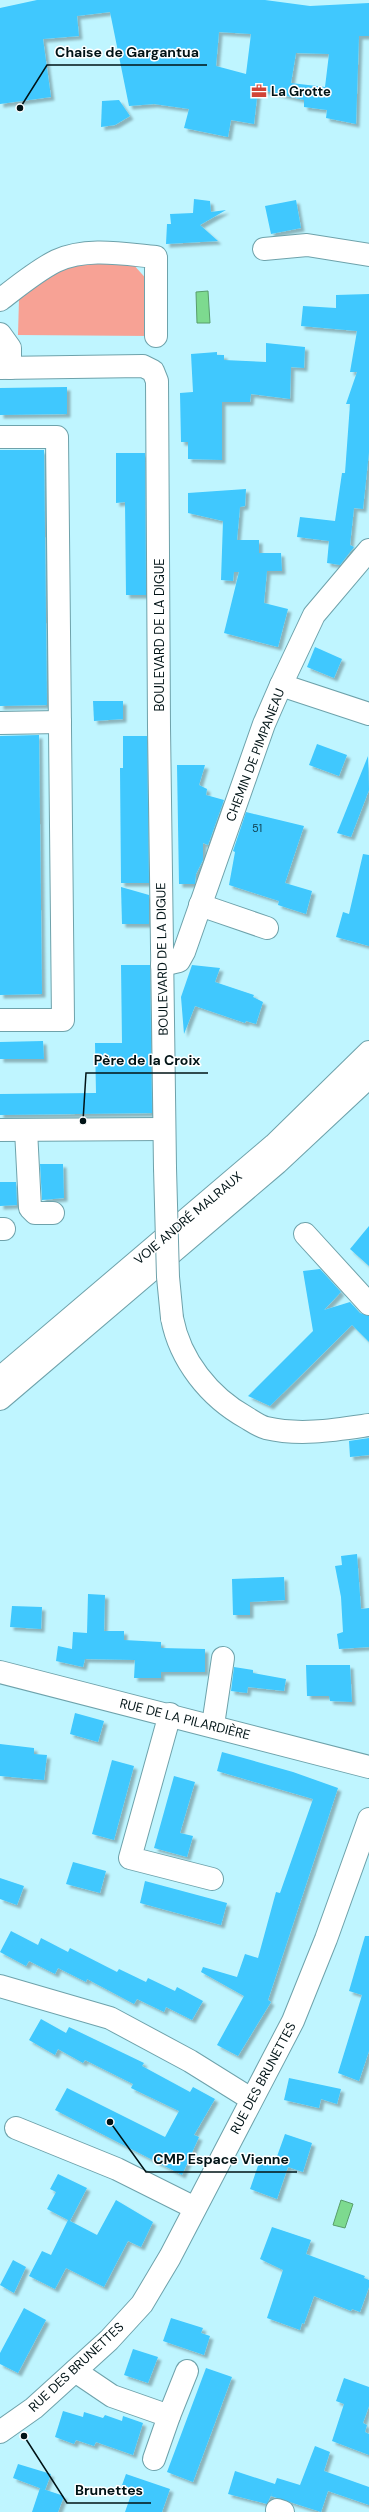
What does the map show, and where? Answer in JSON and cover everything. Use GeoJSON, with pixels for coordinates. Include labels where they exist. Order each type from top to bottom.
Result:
{"type":"FeatureCollection","features":[{"type":"Feature","properties":{"kind":"street"},"geometry":{"type":"LineString","coordinates":[[264,249],[307,245],[369,255]]}},
{"type":"Feature","properties":{"kind":"street"},"geometry":{"type":"LineString","coordinates":[[0,300],[56,261],[82,254],[98,252],[156,257],[156,336]]}},
{"type":"Feature","properties":{"kind":"street"},"geometry":{"type":"LineString","coordinates":[[0,334],[10,348],[5,368]]}},
{"type":"Feature","properties":{"kind":"street","name":"BOULEVARD DE LA DIGUE"},"geometry":{"type":"LineString","coordinates":[[5,368],[135,366],[148,368],[153,371],[157,381],[159,398],[158,727],[164,1129],[168,1277],[172,1318],[181,1348],[197,1375],[215,1394],[238,1413],[264,1428],[304,1432],[369,1425]]}},
{"type":"Feature","properties":{"kind":"street"},"geometry":{"type":"LineString","coordinates":[[0,437],[57,437],[63,1020],[0,1020]]}},
{"type":"Feature","properties":{"kind":"street","name":"CHEMIN DE PIMPANEAU"},"geometry":{"type":"LineString","coordinates":[[162,965],[175,963],[182,957],[264,724],[314,615],[369,550]]}},
{"type":"Feature","properties":{"kind":"street"},"geometry":{"type":"LineString","coordinates":[[281,685],[369,714]]}},
{"type":"Feature","properties":{"kind":"street"},"geometry":{"type":"LineString","coordinates":[[0,723],[60,722]]}},
{"type":"Feature","properties":{"kind":"street"},"geometry":{"type":"LineString","coordinates":[[200,905],[268,928]]}},
{"type":"Feature","properties":{"kind":"street","name":"VOIE ANDRÉ MALRAUX"},"geometry":{"type":"LineString","coordinates":[[0,1378],[274,1146],[369,1052]]}},
{"type":"Feature","properties":{"kind":"street","name":"VOIE ANDRÉ MALRAUX"},"geometry":{"type":"LineString","coordinates":[[0,1399],[277,1163],[369,1077]]}},
{"type":"Feature","properties":{"kind":"street"},"geometry":{"type":"LineString","coordinates":[[0,1130],[164,1129]]}},
{"type":"Feature","properties":{"kind":"street"},"geometry":{"type":"LineString","coordinates":[[26,1130],[30,1208],[35,1213],[53,1213]]}},
{"type":"Feature","properties":{"kind":"street"},"geometry":{"type":"LineString","coordinates":[[305,1234],[369,1304]]}},
{"type":"Feature","properties":{"kind":"street"},"geometry":{"type":"LineString","coordinates":[[213,1725],[223,1658]]}},
{"type":"Feature","properties":{"kind":"street","name":"RUE DE LA PILARDIÈRE"},"geometry":{"type":"LineString","coordinates":[[0,1672],[213,1725],[369,1767]]}},
{"type":"Feature","properties":{"kind":"street"},"geometry":{"type":"LineString","coordinates":[[170,1714],[130,1858],[212,1879]]}},
{"type":"Feature","properties":{"kind":"street","name":"RUE DES BRUNETTES"},"geometry":{"type":"LineString","coordinates":[[0,2432],[34,2408],[109,2340],[142,2304],[170,2257],[293,2021],[326,1939],[369,1819]]}},
{"type":"Feature","properties":{"kind":"street"},"geometry":{"type":"LineString","coordinates":[[0,1986],[110,2018],[190,2061],[251,2099]]}},
{"type":"Feature","properties":{"kind":"street"},"geometry":{"type":"LineString","coordinates":[[16,2128],[117,2170],[195,2208]]}},
{"type":"Feature","properties":{"kind":"street"},"geometry":{"type":"LineString","coordinates":[[74,2371],[112,2396],[169,2416]]}},
{"type":"Feature","properties":{"kind":"street"},"geometry":{"type":"LineString","coordinates":[[154,2459],[187,2371]]}},
{"type":"Feature","properties":{"kind":"shaded area"},"geometry":{"type":"Polygon","coordinates":[[[79,261],[132,263],[150,283],[150,336],[18,335],[19,299],[58,267],[79,261]]]}},
{"type":"Feature","properties":{"kind":"shaded area"},"geometry":{"type":"Polygon","coordinates":[[[208,291],[210,323],[197,323],[196,292],[208,291]]]}},
{"type":"Feature","properties":{"kind":"shaded area"},"geometry":{"type":"Polygon","coordinates":[[[341,2200],[353,2204],[345,2228],[333,2225],[341,2200]]]}},
{"type":"Feature","properties":{"kind":"building"},"geometry":{"type":"Polygon","coordinates":[[[37,0],[265,0],[310,6],[369,3],[369,36],[359,36],[356,124],[326,118],[327,110],[304,107],[304,100],[258,89],[254,124],[231,120],[228,137],[184,128],[189,109],[154,104],[129,106],[110,12],[77,16],[79,36],[43,39],[51,97],[0,104],[0,8],[37,0]],[[219,32],[216,66],[246,74],[251,34],[219,32]],[[296,53],[291,83],[325,87],[329,54],[296,53]]]}},
{"type":"Feature","properties":{"kind":"building"},"geometry":{"type":"Polygon","coordinates":[[[119,100],[130,116],[115,125],[101,127],[102,101],[119,100]]]}},
{"type":"Feature","properties":{"kind":"building"},"geometry":{"type":"Polygon","coordinates":[[[194,199],[210,201],[211,212],[226,210],[200,225],[218,241],[166,244],[167,224],[171,224],[170,214],[193,213],[194,199]]]}},
{"type":"Feature","properties":{"kind":"building"},"geometry":{"type":"Polygon","coordinates":[[[296,200],[301,228],[271,234],[265,206],[296,200]]]}},
{"type":"Feature","properties":{"kind":"building"},"geometry":{"type":"Polygon","coordinates":[[[369,294],[369,452],[363,509],[354,508],[350,545],[354,547],[340,565],[327,563],[329,541],[297,537],[300,517],[335,521],[342,473],[345,473],[350,404],[346,404],[357,372],[350,372],[357,331],[301,326],[303,306],[336,308],[336,295],[369,294]]]}},
{"type":"Feature","properties":{"kind":"building"},"geometry":{"type":"Polygon","coordinates":[[[266,343],[305,347],[304,368],[291,367],[290,399],[251,394],[250,402],[222,402],[222,460],[188,459],[188,442],[181,442],[180,393],[193,392],[191,354],[217,352],[217,355],[224,355],[224,360],[266,362],[266,343]]]}},
{"type":"Feature","properties":{"kind":"building"},"geometry":{"type":"Polygon","coordinates":[[[67,387],[67,414],[0,415],[0,388],[67,387]]]}},
{"type":"Feature","properties":{"kind":"building"},"geometry":{"type":"Polygon","coordinates":[[[0,450],[44,450],[47,705],[0,706],[0,450]]]}},
{"type":"Feature","properties":{"kind":"building"},"geometry":{"type":"Polygon","coordinates":[[[116,453],[145,453],[146,595],[126,595],[125,502],[116,503],[116,453]]]}},
{"type":"Feature","properties":{"kind":"building"},"geometry":{"type":"Polygon","coordinates":[[[246,489],[245,506],[240,507],[237,540],[259,540],[259,553],[281,553],[282,571],[267,571],[264,603],[288,609],[278,647],[224,633],[239,572],[234,572],[233,581],[221,580],[223,521],[188,513],[188,493],[246,489]]]}},
{"type":"Feature","properties":{"kind":"building"},"geometry":{"type":"Polygon","coordinates":[[[315,647],[342,659],[334,678],[307,667],[315,647]]]}},
{"type":"Feature","properties":{"kind":"building"},"geometry":{"type":"Polygon","coordinates":[[[93,701],[123,701],[123,719],[94,721],[93,701]]]}},
{"type":"Feature","properties":{"kind":"building"},"geometry":{"type":"Polygon","coordinates":[[[39,735],[42,994],[0,995],[0,736],[39,735]]]}},
{"type":"Feature","properties":{"kind":"building"},"geometry":{"type":"Polygon","coordinates":[[[123,736],[147,736],[149,883],[121,883],[120,768],[123,768],[123,736]]]}},
{"type":"Feature","properties":{"kind":"building"},"geometry":{"type":"Polygon","coordinates":[[[317,744],[347,755],[339,776],[309,765],[317,744]]]}},
{"type":"Feature","properties":{"kind":"building"},"geometry":{"type":"Polygon","coordinates":[[[368,756],[369,790],[351,837],[337,833],[368,756]]]}},
{"type":"Feature","properties":{"kind":"building"},"geometry":{"type":"Polygon","coordinates":[[[177,765],[205,765],[199,785],[207,789],[206,795],[224,800],[208,845],[203,843],[203,860],[196,874],[195,884],[179,884],[177,765]]]}},
{"type":"Feature","properties":{"kind":"building"},"geometry":{"type":"Polygon","coordinates":[[[246,812],[304,826],[285,883],[312,891],[306,914],[278,905],[279,901],[229,885],[235,852],[233,851],[246,812]]]}},
{"type":"Feature","properties":{"kind":"building"},"geometry":{"type":"Polygon","coordinates":[[[363,854],[369,855],[369,946],[336,937],[343,912],[349,914],[363,854]]]}},
{"type":"Feature","properties":{"kind":"building"},"geometry":{"type":"Polygon","coordinates":[[[121,887],[149,895],[149,924],[122,924],[121,887]]]}},
{"type":"Feature","properties":{"kind":"building"},"geometry":{"type":"Polygon","coordinates":[[[121,965],[150,965],[152,1113],[0,1115],[0,1094],[96,1093],[95,1043],[122,1043],[121,965]]]}},
{"type":"Feature","properties":{"kind":"building"},"geometry":{"type":"Polygon","coordinates":[[[192,965],[220,968],[215,982],[254,995],[253,997],[263,1002],[256,1024],[246,1021],[245,1023],[195,1006],[184,1034],[181,997],[192,965]]]}},
{"type":"Feature","properties":{"kind":"building"},"geometry":{"type":"Polygon","coordinates":[[[43,1041],[44,1059],[0,1059],[0,1042],[43,1041]]]}},
{"type":"Feature","properties":{"kind":"building"},"geometry":{"type":"Polygon","coordinates":[[[40,1164],[63,1164],[64,1198],[42,1200],[40,1164]]]}},
{"type":"Feature","properties":{"kind":"building"},"geometry":{"type":"Polygon","coordinates":[[[0,1182],[16,1182],[17,1205],[0,1206],[0,1182]]]}},
{"type":"Feature","properties":{"kind":"building"},"geometry":{"type":"Polygon","coordinates":[[[369,1226],[369,1266],[350,1249],[369,1226]]]}},
{"type":"Feature","properties":{"kind":"building"},"geometry":{"type":"Polygon","coordinates":[[[320,1269],[341,1292],[324,1310],[350,1302],[360,1313],[369,1316],[369,1342],[352,1325],[270,1406],[248,1396],[313,1331],[303,1271],[320,1269]]]}},
{"type":"Feature","properties":{"kind":"building"},"geometry":{"type":"Polygon","coordinates":[[[369,1438],[369,1455],[350,1457],[349,1441],[369,1438]]]}},
{"type":"Feature","properties":{"kind":"building"},"geometry":{"type":"Polygon","coordinates":[[[357,1554],[361,1609],[369,1608],[369,1647],[339,1649],[337,1634],[343,1632],[341,1597],[335,1566],[342,1565],[341,1556],[357,1554]]]}},
{"type":"Feature","properties":{"kind":"building"},"geometry":{"type":"Polygon","coordinates":[[[284,1577],[285,1600],[250,1602],[250,1615],[233,1615],[232,1579],[284,1577]]]}},
{"type":"Feature","properties":{"kind":"building"},"geometry":{"type":"Polygon","coordinates":[[[88,1594],[105,1595],[104,1631],[124,1631],[124,1640],[161,1642],[161,1648],[205,1649],[205,1672],[161,1672],[161,1678],[134,1678],[135,1660],[85,1659],[83,1667],[56,1661],[58,1646],[72,1649],[73,1632],[87,1633],[88,1594]]]}},
{"type":"Feature","properties":{"kind":"building"},"geometry":{"type":"Polygon","coordinates":[[[12,1606],[42,1607],[41,1629],[10,1627],[12,1606]]]}},
{"type":"Feature","properties":{"kind":"building"},"geometry":{"type":"Polygon","coordinates":[[[306,1665],[350,1665],[352,1702],[330,1701],[329,1696],[307,1696],[306,1665]]]}},
{"type":"Feature","properties":{"kind":"building"},"geometry":{"type":"Polygon","coordinates":[[[234,1667],[253,1670],[253,1673],[286,1679],[284,1691],[248,1687],[247,1693],[231,1691],[234,1667]]]}},
{"type":"Feature","properties":{"kind":"building"},"geometry":{"type":"Polygon","coordinates":[[[75,1713],[104,1721],[98,1742],[70,1734],[75,1713]]]}},
{"type":"Feature","properties":{"kind":"building"},"geometry":{"type":"Polygon","coordinates":[[[0,1744],[34,1748],[34,1754],[47,1755],[44,1780],[0,1776],[0,1744]]]}},
{"type":"Feature","properties":{"kind":"building"},"geometry":{"type":"Polygon","coordinates":[[[222,1752],[293,1772],[338,1788],[268,2000],[271,2002],[238,2056],[217,2045],[244,1996],[201,1972],[203,1967],[237,1977],[245,1954],[258,1958],[276,1892],[280,1893],[313,1799],[217,1771],[222,1752]]]}},
{"type":"Feature","properties":{"kind":"building"},"geometry":{"type":"Polygon","coordinates":[[[112,1760],[134,1766],[114,1840],[92,1834],[112,1760]]]}},
{"type":"Feature","properties":{"kind":"building"},"geometry":{"type":"Polygon","coordinates":[[[174,1776],[195,1782],[180,1833],[193,1836],[187,1857],[154,1848],[174,1776]]]}},
{"type":"Feature","properties":{"kind":"building"},"geometry":{"type":"Polygon","coordinates":[[[73,1862],[106,1871],[100,1893],[66,1884],[73,1862]]]}},
{"type":"Feature","properties":{"kind":"building"},"geometry":{"type":"Polygon","coordinates":[[[0,1878],[24,1886],[17,1905],[0,1899],[0,1878]]]}},
{"type":"Feature","properties":{"kind":"building"},"geometry":{"type":"Polygon","coordinates":[[[145,1881],[227,1903],[221,1925],[140,1903],[145,1881]]]}},
{"type":"Feature","properties":{"kind":"building"},"geometry":{"type":"Polygon","coordinates":[[[11,1931],[38,1945],[41,1938],[68,1952],[70,1948],[117,1972],[119,1969],[146,1982],[148,1978],[175,1991],[177,1987],[203,2001],[192,2020],[166,2007],[164,2012],[137,1999],[134,2004],[87,1979],[86,1982],[58,1968],[55,1974],[29,1961],[26,1966],[0,1952],[11,1931]]]}},
{"type":"Feature","properties":{"kind":"building"},"geometry":{"type":"Polygon","coordinates":[[[365,1936],[369,1936],[369,2051],[359,2081],[338,2073],[362,1995],[349,1991],[365,1936]]]}},
{"type":"Feature","properties":{"kind":"building"},"geometry":{"type":"Polygon","coordinates":[[[41,2019],[66,2033],[69,2027],[144,2063],[142,2066],[190,2092],[193,2087],[215,2099],[194,2135],[199,2137],[182,2175],[55,2110],[67,2088],[165,2137],[179,2111],[131,2088],[133,2084],[85,2060],[83,2063],[58,2049],[55,2055],[29,2040],[41,2019]]]}},
{"type":"Feature","properties":{"kind":"building"},"geometry":{"type":"Polygon","coordinates":[[[289,2078],[341,2089],[337,2104],[321,2099],[319,2108],[284,2100],[289,2078]]]}},
{"type":"Feature","properties":{"kind":"building"},"geometry":{"type":"Polygon","coordinates":[[[285,2134],[312,2143],[303,2172],[288,2167],[277,2199],[250,2189],[261,2157],[275,2162],[285,2134]]]}},
{"type":"Feature","properties":{"kind":"building"},"geometry":{"type":"Polygon","coordinates":[[[58,2174],[87,2188],[70,2221],[97,2235],[116,2200],[153,2222],[141,2247],[128,2241],[104,2287],[66,2268],[55,2289],[29,2276],[42,2251],[51,2255],[68,2220],[47,2209],[56,2192],[50,2189],[58,2174]]]}},
{"type":"Feature","properties":{"kind":"building"},"geometry":{"type":"Polygon","coordinates":[[[272,2227],[311,2240],[306,2254],[365,2276],[364,2278],[369,2280],[369,2287],[360,2312],[352,2309],[351,2311],[314,2296],[304,2324],[302,2323],[300,2330],[267,2318],[283,2270],[260,2259],[272,2227]]]}},
{"type":"Feature","properties":{"kind":"building"},"geometry":{"type":"Polygon","coordinates":[[[13,2260],[26,2267],[14,2293],[0,2285],[13,2260]]]}},
{"type":"Feature","properties":{"kind":"building"},"geometry":{"type":"Polygon","coordinates":[[[24,2308],[46,2320],[18,2373],[0,2364],[0,2353],[24,2308]]]}},
{"type":"Feature","properties":{"kind":"building"},"geometry":{"type":"Polygon","coordinates":[[[171,2318],[203,2328],[201,2333],[210,2336],[204,2355],[163,2341],[171,2318]]]}},
{"type":"Feature","properties":{"kind":"building"},"geometry":{"type":"Polygon","coordinates":[[[133,2349],[158,2357],[148,2383],[124,2375],[133,2349]]]}},
{"type":"Feature","properties":{"kind":"building"},"geometry":{"type":"Polygon","coordinates":[[[206,2368],[232,2377],[193,2482],[167,2472],[206,2368]]]}},
{"type":"Feature","properties":{"kind":"building"},"geometry":{"type":"Polygon","coordinates":[[[344,2378],[369,2387],[369,2406],[363,2423],[367,2425],[365,2432],[369,2434],[369,2455],[332,2441],[344,2404],[336,2401],[344,2378]]]}},
{"type":"Feature","properties":{"kind":"building"},"geometry":{"type":"Polygon","coordinates":[[[63,2411],[83,2417],[84,2412],[103,2418],[105,2415],[122,2421],[123,2416],[143,2423],[133,2455],[96,2442],[94,2446],[76,2440],[74,2444],[55,2437],[63,2411]]]}},
{"type":"Feature","properties":{"kind":"building"},"geometry":{"type":"Polygon","coordinates":[[[315,2446],[330,2452],[324,2471],[369,2487],[369,2505],[328,2491],[321,2512],[271,2496],[273,2491],[267,2504],[228,2494],[235,2471],[275,2484],[277,2478],[300,2485],[315,2446]]]}},
{"type":"Feature","properties":{"kind":"building"},"geometry":{"type":"Polygon","coordinates":[[[18,2464],[51,2474],[45,2490],[13,2478],[18,2464]]]}},
{"type":"Feature","properties":{"kind":"building"},"geometry":{"type":"Polygon","coordinates":[[[126,2474],[170,2489],[162,2512],[125,2512],[132,2492],[121,2488],[126,2474]]]}},
{"type":"Feature","properties":{"kind":"building"},"geometry":{"type":"Polygon","coordinates":[[[40,2488],[64,2496],[58,2512],[32,2512],[40,2488]]]}},
{"type":"Feature","properties":{"kind":"place","name":"La Grotte"},"geometry":{"type":"Point","coordinates":[259,91]}},
{"type":"Feature","properties":{"kind":"place","name":"Chaise de Gargantua"},"geometry":{"type":"Point","coordinates":[20,108]}},
{"type":"Feature","properties":{"kind":"place","name":"Père de la Croix"},"geometry":{"type":"Point","coordinates":[83,1121]}},
{"type":"Feature","properties":{"kind":"place","name":"CMP Espace Vienne"},"geometry":{"type":"Point","coordinates":[110,2122]}},
{"type":"Feature","properties":{"kind":"place","name":"Brunettes"},"geometry":{"type":"Point","coordinates":[24,2436]}}]}
